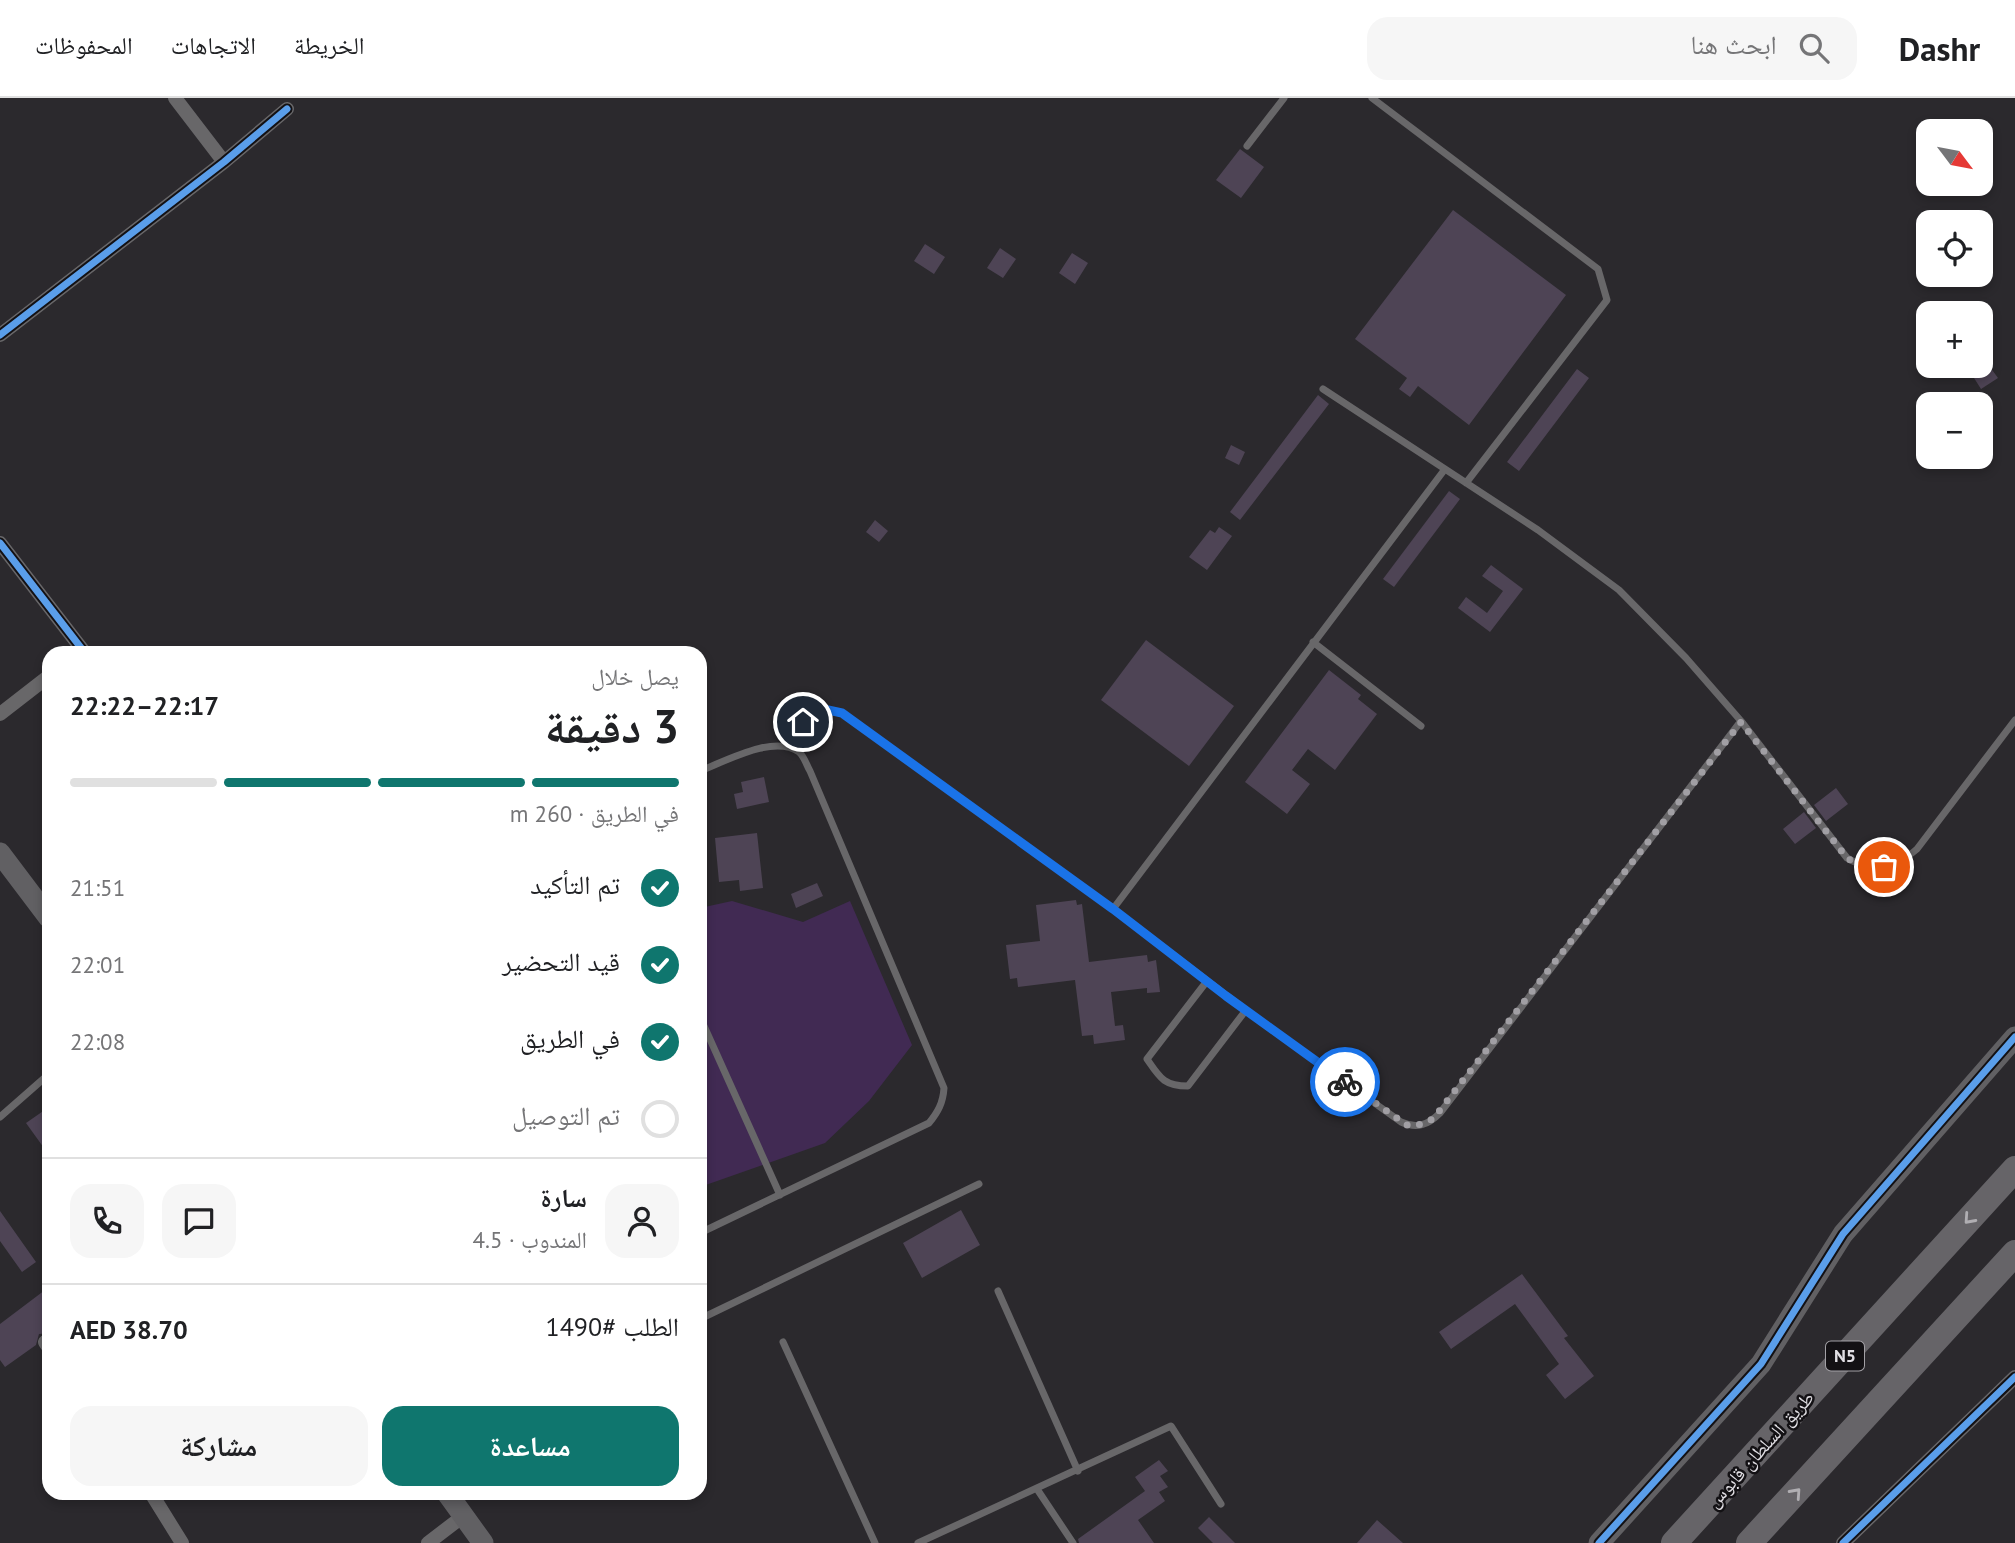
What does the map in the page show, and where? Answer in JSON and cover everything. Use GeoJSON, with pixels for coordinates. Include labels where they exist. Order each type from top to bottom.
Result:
{"type":"FeatureCollection","features":[{"type":"Feature","properties":{"kind":"highway","name":"طريق السلطان قابوس"},"geometry":{"type":"LineString","coordinates":[[1674,1543],[2015,1169]]}},
{"type":"Feature","properties":{"kind":"highway"},"geometry":{"type":"LineString","coordinates":[[1749,1543],[2015,1253]]}},
{"type":"Feature","properties":{"kind":"highway"},"geometry":{"type":"LineString","coordinates":[[1836,1448],[1897,1396],[2015,1266]]}},
{"type":"Feature","properties":{"kind":"street"},"geometry":{"type":"LineString","coordinates":[[175,98],[224,162]]}},
{"type":"Feature","properties":{"kind":"street"},"geometry":{"type":"LineString","coordinates":[[0,335],[224,162],[287,109]]}},
{"type":"Feature","properties":{"kind":"street"},"geometry":{"type":"LineString","coordinates":[[0,544],[77,646]]}},
{"type":"Feature","properties":{"kind":"street"},"geometry":{"type":"LineString","coordinates":[[0,714],[42,681]]}},
{"type":"Feature","properties":{"kind":"street"},"geometry":{"type":"LineString","coordinates":[[0,853],[42,909]]}},
{"type":"Feature","properties":{"kind":"street"},"geometry":{"type":"LineString","coordinates":[[1599,1543],[1761,1364],[1843,1234],[2015,1037]]}},
{"type":"Feature","properties":{"kind":"street"},"geometry":{"type":"LineString","coordinates":[[1843,1543],[2014,1382]]}},
{"type":"Feature","properties":{"kind":"street"},"geometry":{"type":"LineString","coordinates":[[155,1500],[182,1543]]}},
{"type":"Feature","properties":{"kind":"street"},"geometry":{"type":"LineString","coordinates":[[451,1500],[482,1543]]}},
{"type":"Feature","properties":{"kind":"street"},"geometry":{"type":"LineString","coordinates":[[428,1543],[462,1517]]}},
{"type":"Feature","properties":{"kind":"lane"},"geometry":{"type":"LineString","coordinates":[[1247,146],[1284,98]]}},
{"type":"Feature","properties":{"kind":"lane"},"geometry":{"type":"LineString","coordinates":[[1371,98],[1598,269],[1607,300],[1466,483]]}},
{"type":"Feature","properties":{"kind":"lane"},"geometry":{"type":"LineString","coordinates":[[1324,389],[1538,530],[1619,590],[1686,657],[1741,722],[1847,858],[1859,865],[1870,867],[1896,864],[1917,849],[2015,720]]}},
{"type":"Feature","properties":{"kind":"lane"},"geometry":{"type":"LineString","coordinates":[[1113,909],[1445,469]]}},
{"type":"Feature","properties":{"kind":"lane"},"geometry":{"type":"LineString","coordinates":[[1313,642],[1421,726]]}},
{"type":"Feature","properties":{"kind":"lane"},"geometry":{"type":"LineString","coordinates":[[803,722],[828,710],[842,713],[1401,1122],[1416,1126],[1428,1123],[1440,1113],[1741,722]]}},
{"type":"Feature","properties":{"kind":"lane"},"geometry":{"type":"LineString","coordinates":[[707,768],[770,745],[800,753],[944,1088],[939,1111],[929,1123],[707,1230]]}},
{"type":"Feature","properties":{"kind":"lane"},"geometry":{"type":"LineString","coordinates":[[1207,981],[1147,1059],[1158,1076],[1172,1086],[1188,1086],[1246,1010]]}},
{"type":"Feature","properties":{"kind":"lane"},"geometry":{"type":"LineString","coordinates":[[707,1033],[780,1195]]}},
{"type":"Feature","properties":{"kind":"lane"},"geometry":{"type":"LineString","coordinates":[[0,1117],[42,1080]]}},
{"type":"Feature","properties":{"kind":"lane"},"geometry":{"type":"LineString","coordinates":[[707,1316],[979,1184]]}},
{"type":"Feature","properties":{"kind":"lane"},"geometry":{"type":"LineString","coordinates":[[998,1291],[1078,1471]]}},
{"type":"Feature","properties":{"kind":"lane"},"geometry":{"type":"LineString","coordinates":[[783,1342],[875,1543]]}},
{"type":"Feature","properties":{"kind":"lane"},"geometry":{"type":"LineString","coordinates":[[918,1543],[1171,1426],[1221,1504]]}},
{"type":"Feature","properties":{"kind":"lane"},"geometry":{"type":"LineString","coordinates":[[1037,1489],[1073,1543]]}},
{"type":"Feature","properties":{"kind":"shaded area"},"geometry":{"type":"Polygon","coordinates":[[[732,901],[803,922],[850,901],[912,1045],[869,1101],[825,1143],[707,1185],[707,906],[732,901]]]}},
{"type":"Feature","properties":{"kind":"building"},"geometry":{"type":"Polygon","coordinates":[[[1240,149],[1264,167],[1241,198],[1216,180],[1240,149]]]}},
{"type":"Feature","properties":{"kind":"building"},"geometry":{"type":"Polygon","coordinates":[[[1453,210],[1566,295],[1469,425],[1418,386],[1410,397],[1399,389],[1407,378],[1355,339],[1453,210]]]}},
{"type":"Feature","properties":{"kind":"building"},"geometry":{"type":"Polygon","coordinates":[[[925,244],[945,257],[934,274],[914,261],[925,244]]]}},
{"type":"Feature","properties":{"kind":"building"},"geometry":{"type":"Polygon","coordinates":[[[1000,248],[1016,259],[1003,278],[987,268],[1000,248]]]}},
{"type":"Feature","properties":{"kind":"building"},"geometry":{"type":"Polygon","coordinates":[[[1072,253],[1088,263],[1075,284],[1059,273],[1072,253]]]}},
{"type":"Feature","properties":{"kind":"building"},"geometry":{"type":"Polygon","coordinates":[[[1577,369],[1589,378],[1519,471],[1507,462],[1577,369]]]}},
{"type":"Feature","properties":{"kind":"building"},"geometry":{"type":"Polygon","coordinates":[[[1993,371],[1998,378],[1981,389],[1974,378],[1993,378],[1993,371]]]}},
{"type":"Feature","properties":{"kind":"building"},"geometry":{"type":"Polygon","coordinates":[[[1318,395],[1329,404],[1240,520],[1230,512],[1318,395]]]}},
{"type":"Feature","properties":{"kind":"building"},"geometry":{"type":"Polygon","coordinates":[[[1231,445],[1245,452],[1239,465],[1225,458],[1231,445]]]}},
{"type":"Feature","properties":{"kind":"building"},"geometry":{"type":"Polygon","coordinates":[[[1449,491],[1460,499],[1394,587],[1383,579],[1449,491]]]}},
{"type":"Feature","properties":{"kind":"building"},"geometry":{"type":"Polygon","coordinates":[[[875,520],[888,531],[879,542],[866,532],[875,520]]]}},
{"type":"Feature","properties":{"kind":"building"},"geometry":{"type":"Polygon","coordinates":[[[1219,527],[1232,536],[1207,570],[1189,557],[1210,530],[1215,533],[1219,527]]]}},
{"type":"Feature","properties":{"kind":"building"},"geometry":{"type":"Polygon","coordinates":[[[1491,565],[1523,589],[1490,632],[1458,608],[1466,597],[1487,613],[1503,591],[1482,576],[1491,565]]]}},
{"type":"Feature","properties":{"kind":"building"},"geometry":{"type":"Polygon","coordinates":[[[1146,640],[1234,706],[1189,766],[1101,700],[1146,640]]]}},
{"type":"Feature","properties":{"kind":"building"},"geometry":{"type":"Polygon","coordinates":[[[1329,670],[1361,695],[1358,699],[1377,714],[1335,770],[1308,749],[1292,770],[1310,784],[1287,814],[1245,782],[1329,670]]]}},
{"type":"Feature","properties":{"kind":"building"},"geometry":{"type":"Polygon","coordinates":[[[764,777],[769,802],[737,809],[734,794],[743,792],[741,782],[764,777]]]}},
{"type":"Feature","properties":{"kind":"building"},"geometry":{"type":"Polygon","coordinates":[[[1836,788],[1848,804],[1826,821],[1814,805],[1836,788]]]}},
{"type":"Feature","properties":{"kind":"building"},"geometry":{"type":"Polygon","coordinates":[[[1804,812],[1816,828],[1795,844],[1783,829],[1804,812]]]}},
{"type":"Feature","properties":{"kind":"building"},"geometry":{"type":"Polygon","coordinates":[[[757,833],[763,888],[740,891],[739,880],[719,882],[715,838],[757,833]]]}},
{"type":"Feature","properties":{"kind":"building"},"geometry":{"type":"Polygon","coordinates":[[[817,883],[823,896],[796,908],[791,894],[817,883]]]}},
{"type":"Feature","properties":{"kind":"building"},"geometry":{"type":"Polygon","coordinates":[[[1076,900],[1077,905],[1082,904],[1089,962],[1147,955],[1148,962],[1156,960],[1160,992],[1147,993],[1147,988],[1111,992],[1115,1026],[1123,1025],[1125,1040],[1094,1044],[1093,1035],[1082,1036],[1075,980],[1018,987],[1017,978],[1010,979],[1006,945],[1040,941],[1036,905],[1076,900]]]}},
{"type":"Feature","properties":{"kind":"building"},"geometry":{"type":"Polygon","coordinates":[[[42,1112],[42,1145],[26,1123],[42,1112]]]}},
{"type":"Feature","properties":{"kind":"building"},"geometry":{"type":"Polygon","coordinates":[[[961,1210],[980,1245],[922,1278],[903,1243],[961,1210]]]}},
{"type":"Feature","properties":{"kind":"building"},"geometry":{"type":"Polygon","coordinates":[[[0,1211],[36,1262],[22,1272],[0,1241],[0,1211]]]}},
{"type":"Feature","properties":{"kind":"building"},"geometry":{"type":"Polygon","coordinates":[[[1522,1274],[1568,1336],[1564,1338],[1594,1376],[1565,1399],[1546,1375],[1559,1364],[1515,1304],[1451,1349],[1439,1332],[1522,1274]]]}},
{"type":"Feature","properties":{"kind":"building"},"geometry":{"type":"Polygon","coordinates":[[[42,1292],[42,1334],[39,1334],[36,1345],[5,1367],[0,1360],[0,1324],[42,1292]]]}},
{"type":"Feature","properties":{"kind":"building"},"geometry":{"type":"Polygon","coordinates":[[[1159,1460],[1168,1471],[1160,1476],[1168,1487],[1159,1492],[1165,1501],[1138,1520],[1154,1543],[1079,1543],[1078,1539],[1145,1491],[1135,1477],[1159,1460]]]}},
{"type":"Feature","properties":{"kind":"building"},"geometry":{"type":"Polygon","coordinates":[[[1209,1517],[1235,1543],[1213,1543],[1198,1528],[1209,1517]]]}},
{"type":"Feature","properties":{"kind":"building"},"geometry":{"type":"Polygon","coordinates":[[[1377,1520],[1403,1543],[1357,1543],[1377,1520]]]}},
{"type":"Feature","properties":{"kind":"cycle path"},"geometry":{"type":"LineString","coordinates":[[0,335],[224,162],[287,109]]}},
{"type":"Feature","properties":{"kind":"cycle path"},"geometry":{"type":"LineString","coordinates":[[0,543],[80,646]]}},
{"type":"Feature","properties":{"kind":"cycle path"},"geometry":{"type":"LineString","coordinates":[[1599,1543],[1761,1364],[1843,1234],[2015,1037]]}},
{"type":"Feature","properties":{"kind":"cycle path"},"geometry":{"type":"LineString","coordinates":[[1843,1543],[2015,1377]]}},
{"type":"Feature","properties":{"kind":"way so far"},"geometry":{"type":"LineString","coordinates":[[1345,1082],[1407,1125],[1428,1123],[1440,1113],[1741,722],[1847,858],[1859,865],[1884,867]]}},
{"type":"Feature","properties":{"kind":"route"},"geometry":{"type":"LineString","coordinates":[[803,722],[824,710],[842,713],[1113,909],[1226,996],[1345,1082]]}}]}
